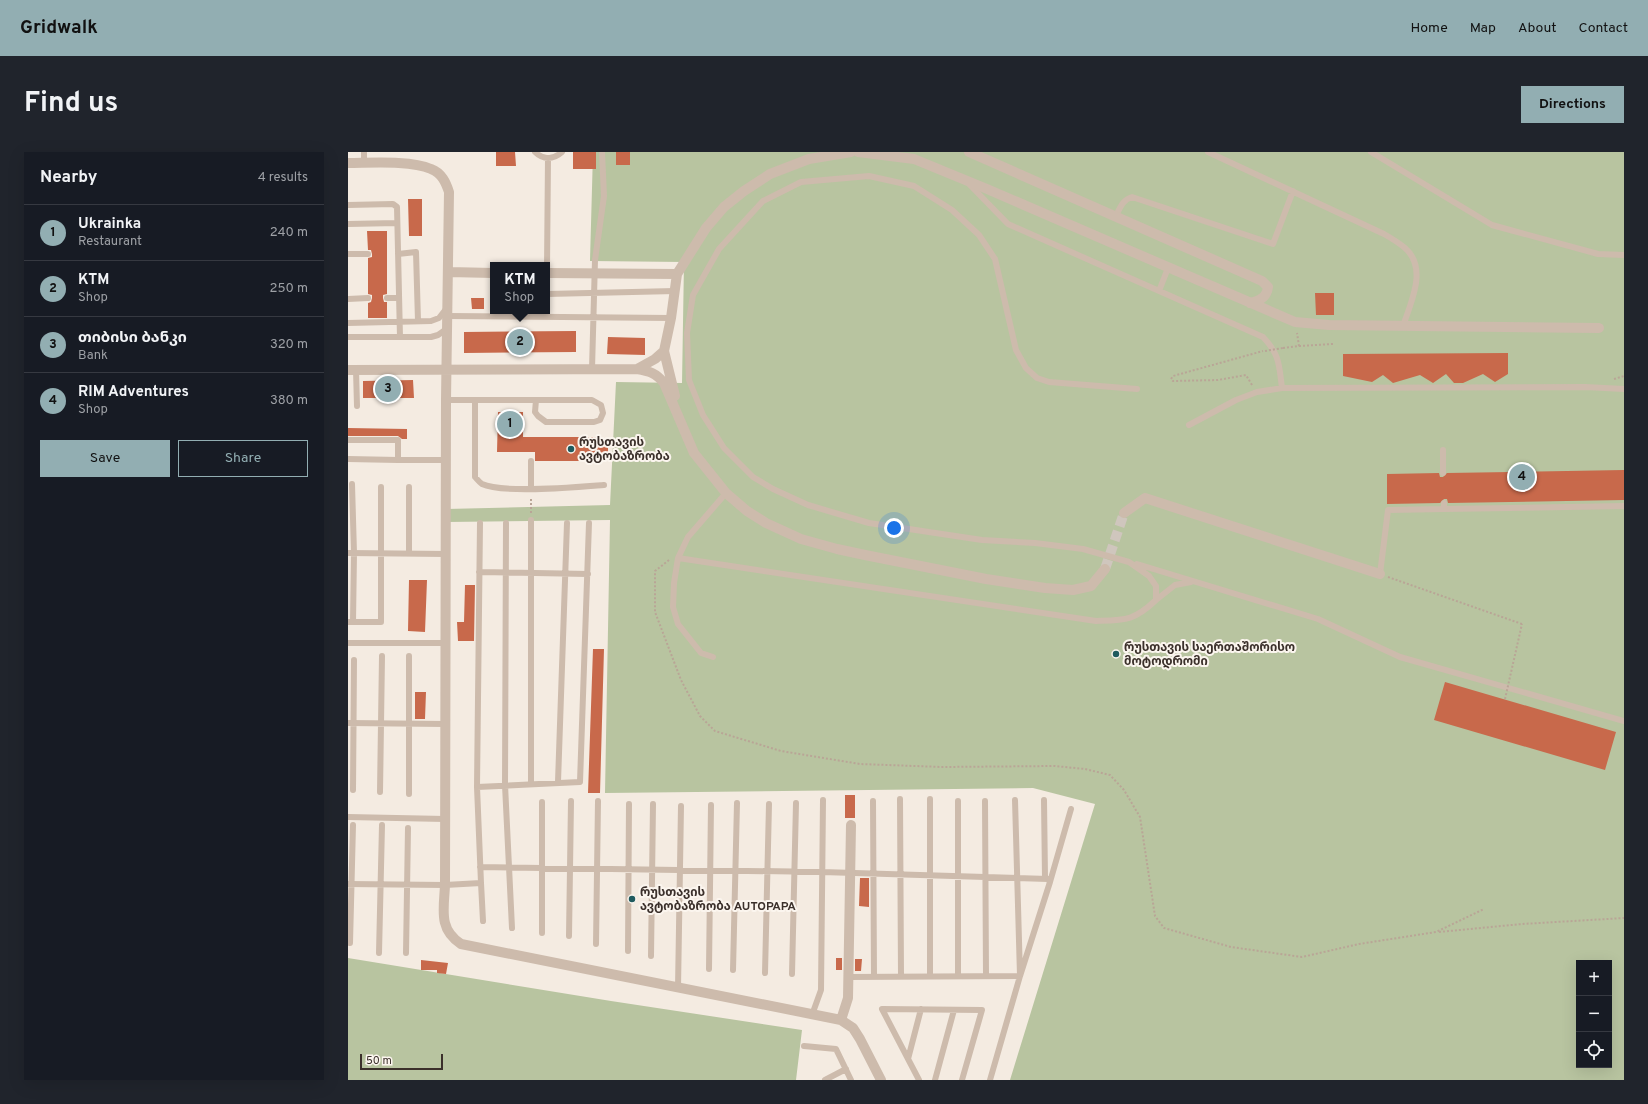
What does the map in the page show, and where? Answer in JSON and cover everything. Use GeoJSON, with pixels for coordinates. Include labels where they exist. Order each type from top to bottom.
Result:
{"type":"FeatureCollection","features":[{"type":"Feature","properties":{"kind":"street"},"geometry":{"type":"LineString","coordinates":[[676,408],[675,395],[664,351],[671,318],[677,274],[706,228],[724,207],[744,191],[770,174],[809,159],[850,152]]}},
{"type":"Feature","properties":{"kind":"street"},"geometry":{"type":"LineString","coordinates":[[858,152],[914,159],[1295,322],[1329,325],[1599,328]]}},
{"type":"Feature","properties":{"kind":"street"},"geometry":{"type":"LineString","coordinates":[[969,152],[1262,280],[1268,286],[1267,293],[1262,299],[1250,303]]}},
{"type":"Feature","properties":{"kind":"street"},"geometry":{"type":"LineString","coordinates":[[348,163],[384,162],[418,165],[432,169],[445,180],[449,192],[446,400],[444,923],[454,939],[461,944],[841,1020],[856,1033],[881,1080]]}},
{"type":"Feature","properties":{"kind":"street"},"geometry":{"type":"LineString","coordinates":[[449,272],[490,273]]}},
{"type":"Feature","properties":{"kind":"street"},"geometry":{"type":"LineString","coordinates":[[550,274],[677,274]]}},
{"type":"Feature","properties":{"kind":"street"},"geometry":{"type":"LineString","coordinates":[[637,369],[655,359],[664,351]]}},
{"type":"Feature","properties":{"kind":"street"},"geometry":{"type":"LineString","coordinates":[[352,370],[637,369],[651,372],[659,376],[664,383],[694,453],[726,493],[747,511],[766,523],[802,539],[865,555],[1045,588],[1073,590],[1091,586],[1105,569]]}},
{"type":"Feature","properties":{"kind":"street"},"geometry":{"type":"LineString","coordinates":[[1124,513],[1146,498],[1380,574]]}},
{"type":"Feature","properties":{"kind":"street"},"geometry":{"type":"LineString","coordinates":[[841,1020],[848,998],[851,825]]}},
{"type":"Feature","properties":{"kind":"lane"},"geometry":{"type":"LineString","coordinates":[[364,152],[364,163]]}},
{"type":"Feature","properties":{"kind":"lane"},"geometry":{"type":"LineString","coordinates":[[535,152],[539,156],[548,158],[556,157],[562,152]]}},
{"type":"Feature","properties":{"kind":"lane"},"geometry":{"type":"LineString","coordinates":[[592,369],[595,260],[604,196],[602,152]]}},
{"type":"Feature","properties":{"kind":"lane"},"geometry":{"type":"LineString","coordinates":[[1208,152],[1384,234],[1406,248],[1416,263],[1416,284],[1403,326]]}},
{"type":"Feature","properties":{"kind":"lane"},"geometry":{"type":"LineString","coordinates":[[1371,152],[1492,224],[1598,254],[1624,255]]}},
{"type":"Feature","properties":{"kind":"lane"},"geometry":{"type":"LineString","coordinates":[[547,262],[548,158]]}},
{"type":"Feature","properties":{"kind":"lane"},"geometry":{"type":"LineString","coordinates":[[1137,389],[1049,382],[1037,378],[1026,368],[1016,350],[995,259],[979,235],[952,210],[914,186],[869,176],[801,182],[763,201],[719,249],[693,295],[687,333],[689,380],[703,415],[724,448],[753,477],[773,489],[808,505],[869,523],[982,540],[1035,543],[1083,549],[1318,619],[1400,657],[1624,721]]}},
{"type":"Feature","properties":{"kind":"lane"},"geometry":{"type":"LineString","coordinates":[[964,180],[980,193],[993,210],[1008,224],[1263,337],[1273,347],[1278,358],[1282,388]]}},
{"type":"Feature","properties":{"kind":"lane"},"geometry":{"type":"LineString","coordinates":[[1116,216],[1126,199],[1132,197],[1273,244],[1293,191]]}},
{"type":"Feature","properties":{"kind":"lane"},"geometry":{"type":"LineString","coordinates":[[348,205],[393,204],[397,207],[400,337]]}},
{"type":"Feature","properties":{"kind":"lane"},"geometry":{"type":"LineString","coordinates":[[348,224],[397,223]]}},
{"type":"Feature","properties":{"kind":"lane"},"geometry":{"type":"LineString","coordinates":[[398,254],[416,252],[418,321]]}},
{"type":"Feature","properties":{"kind":"lane"},"geometry":{"type":"LineString","coordinates":[[348,254],[368,254]]}},
{"type":"Feature","properties":{"kind":"lane"},"geometry":{"type":"LineString","coordinates":[[1159,291],[1168,268]]}},
{"type":"Feature","properties":{"kind":"lane"},"geometry":{"type":"LineString","coordinates":[[550,294],[675,292]]}},
{"type":"Feature","properties":{"kind":"lane"},"geometry":{"type":"LineString","coordinates":[[348,298],[368,298]]}},
{"type":"Feature","properties":{"kind":"lane"},"geometry":{"type":"LineString","coordinates":[[387,298],[399,298]]}},
{"type":"Feature","properties":{"kind":"lane"},"geometry":{"type":"LineString","coordinates":[[348,322],[432,321],[448,311],[490,314]]}},
{"type":"Feature","properties":{"kind":"lane"},"geometry":{"type":"LineString","coordinates":[[495,314],[593,318],[671,318]]}},
{"type":"Feature","properties":{"kind":"lane"},"geometry":{"type":"LineString","coordinates":[[348,337],[431,337],[438,335],[448,327]]}},
{"type":"Feature","properties":{"kind":"lane"},"geometry":{"type":"LineString","coordinates":[[352,370],[357,406]]}},
{"type":"Feature","properties":{"kind":"lane"},"geometry":{"type":"LineString","coordinates":[[1189,425],[1236,400],[1257,392],[1282,388],[1624,389]]}},
{"type":"Feature","properties":{"kind":"lane"},"geometry":{"type":"LineString","coordinates":[[446,400],[475,400],[536,400],[592,400],[601,404],[603,413],[600,420],[594,422],[546,422],[535,412],[536,400]]}},
{"type":"Feature","properties":{"kind":"lane"},"geometry":{"type":"LineString","coordinates":[[475,400],[475,477],[480,483],[491,486],[531,488],[604,485]]}},
{"type":"Feature","properties":{"kind":"lane"},"geometry":{"type":"LineString","coordinates":[[348,440],[398,440],[398,460]]}},
{"type":"Feature","properties":{"kind":"lane"},"geometry":{"type":"LineString","coordinates":[[1443,450],[1443,473]]}},
{"type":"Feature","properties":{"kind":"lane"},"geometry":{"type":"LineString","coordinates":[[348,459],[446,460]]}},
{"type":"Feature","properties":{"kind":"lane"},"geometry":{"type":"LineString","coordinates":[[531,461],[531,488]]}},
{"type":"Feature","properties":{"kind":"lane"},"geometry":{"type":"LineString","coordinates":[[352,484],[350,622],[381,622],[381,487]]}},
{"type":"Feature","properties":{"kind":"lane"},"geometry":{"type":"LineString","coordinates":[[409,487],[409,553]]}},
{"type":"Feature","properties":{"kind":"lane"},"geometry":{"type":"LineString","coordinates":[[713,657],[701,653],[678,624],[673,607],[674,583],[678,558],[688,537],[726,493]]}},
{"type":"Feature","properties":{"kind":"lane"},"geometry":{"type":"LineString","coordinates":[[1380,574],[1388,510],[1444,506],[1624,506]]}},
{"type":"Feature","properties":{"kind":"lane"},"geometry":{"type":"LineString","coordinates":[[531,520],[531,783]]}},
{"type":"Feature","properties":{"kind":"lane"},"geometry":{"type":"LineString","coordinates":[[480,523],[477,787],[483,921]]}},
{"type":"Feature","properties":{"kind":"lane"},"geometry":{"type":"LineString","coordinates":[[506,523],[505,785],[512,928]]}},
{"type":"Feature","properties":{"kind":"lane"},"geometry":{"type":"LineString","coordinates":[[558,782],[567,523]]}},
{"type":"Feature","properties":{"kind":"lane"},"geometry":{"type":"LineString","coordinates":[[477,787],[531,783],[580,782],[589,523]]}},
{"type":"Feature","properties":{"kind":"lane"},"geometry":{"type":"LineString","coordinates":[[351,553],[446,554]]}},
{"type":"Feature","properties":{"kind":"lane"},"geometry":{"type":"LineString","coordinates":[[678,558],[1096,621],[1124,620],[1144,612],[1175,585],[1192,582]]}},
{"type":"Feature","properties":{"kind":"lane"},"geometry":{"type":"LineString","coordinates":[[1129,562],[1143,571],[1156,586],[1156,600]]}},
{"type":"Feature","properties":{"kind":"lane"},"geometry":{"type":"LineString","coordinates":[[479,572],[588,574]]}},
{"type":"Feature","properties":{"kind":"lane"},"geometry":{"type":"LineString","coordinates":[[348,642],[446,643]]}},
{"type":"Feature","properties":{"kind":"lane"},"geometry":{"type":"LineString","coordinates":[[380,792],[382,656]]}},
{"type":"Feature","properties":{"kind":"lane"},"geometry":{"type":"LineString","coordinates":[[409,656],[409,794]]}},
{"type":"Feature","properties":{"kind":"lane"},"geometry":{"type":"LineString","coordinates":[[353,790],[351,723],[354,660]]}},
{"type":"Feature","properties":{"kind":"lane"},"geometry":{"type":"LineString","coordinates":[[351,723],[445,724]]}},
{"type":"Feature","properties":{"kind":"lane"},"geometry":{"type":"LineString","coordinates":[[900,799],[901,976]]}},
{"type":"Feature","properties":{"kind":"lane"},"geometry":{"type":"LineString","coordinates":[[930,799],[930,976]]}},
{"type":"Feature","properties":{"kind":"lane"},"geometry":{"type":"LineString","coordinates":[[812,1014],[821,990],[823,800]]}},
{"type":"Feature","properties":{"kind":"lane"},"geometry":{"type":"LineString","coordinates":[[1015,800],[1020,976]]}},
{"type":"Feature","properties":{"kind":"lane"},"geometry":{"type":"LineString","coordinates":[[1044,800],[1047,880]]}},
{"type":"Feature","properties":{"kind":"lane"},"geometry":{"type":"LineString","coordinates":[[569,936],[571,801]]}},
{"type":"Feature","properties":{"kind":"lane"},"geometry":{"type":"LineString","coordinates":[[596,944],[598,801]]}},
{"type":"Feature","properties":{"kind":"lane"},"geometry":{"type":"LineString","coordinates":[[873,801],[874,977]]}},
{"type":"Feature","properties":{"kind":"lane"},"geometry":{"type":"LineString","coordinates":[[958,801],[958,976]]}},
{"type":"Feature","properties":{"kind":"lane"},"geometry":{"type":"LineString","coordinates":[[985,801],[986,976]]}},
{"type":"Feature","properties":{"kind":"lane"},"geometry":{"type":"LineString","coordinates":[[542,802],[542,933]]}},
{"type":"Feature","properties":{"kind":"lane"},"geometry":{"type":"LineString","coordinates":[[733,970],[737,803]]}},
{"type":"Feature","properties":{"kind":"lane"},"geometry":{"type":"LineString","coordinates":[[792,974],[796,803]]}},
{"type":"Feature","properties":{"kind":"lane"},"geometry":{"type":"LineString","coordinates":[[628,951],[629,804]]}},
{"type":"Feature","properties":{"kind":"lane"},"geometry":{"type":"LineString","coordinates":[[651,956],[653,804]]}},
{"type":"Feature","properties":{"kind":"lane"},"geometry":{"type":"LineString","coordinates":[[765,973],[769,804]]}},
{"type":"Feature","properties":{"kind":"lane"},"geometry":{"type":"LineString","coordinates":[[709,969],[712,805]]}},
{"type":"Feature","properties":{"kind":"lane"},"geometry":{"type":"LineString","coordinates":[[678,988],[681,806]]}},
{"type":"Feature","properties":{"kind":"lane"},"geometry":{"type":"LineString","coordinates":[[990,1080],[1047,880],[1071,809]]}},
{"type":"Feature","properties":{"kind":"lane"},"geometry":{"type":"LineString","coordinates":[[348,817],[445,819]]}},
{"type":"Feature","properties":{"kind":"lane"},"geometry":{"type":"LineString","coordinates":[[350,943],[350,884],[353,825]]}},
{"type":"Feature","properties":{"kind":"lane"},"geometry":{"type":"LineString","coordinates":[[379,952],[382,825]]}},
{"type":"Feature","properties":{"kind":"lane"},"geometry":{"type":"LineString","coordinates":[[406,953],[408,828]]}},
{"type":"Feature","properties":{"kind":"lane"},"geometry":{"type":"LineString","coordinates":[[480,866],[985,876],[1047,880]]}},
{"type":"Feature","properties":{"kind":"lane"},"geometry":{"type":"LineString","coordinates":[[350,884],[445,885],[481,883]]}},
{"type":"Feature","properties":{"kind":"lane"},"geometry":{"type":"LineString","coordinates":[[849,977],[1020,976]]}},
{"type":"Feature","properties":{"kind":"lane"},"geometry":{"type":"LineString","coordinates":[[919,1080],[882,1009],[982,1010],[962,1080]]}},
{"type":"Feature","properties":{"kind":"lane"},"geometry":{"type":"LineString","coordinates":[[908,1059],[921,1009]]}},
{"type":"Feature","properties":{"kind":"lane"},"geometry":{"type":"LineString","coordinates":[[935,1080],[954,1010]]}},
{"type":"Feature","properties":{"kind":"lane"},"geometry":{"type":"LineString","coordinates":[[804,1046],[836,1049],[851,1080]]}},
{"type":"Feature","properties":{"kind":"lane"},"geometry":{"type":"LineString","coordinates":[[825,1080],[846,1069]]}},
{"type":"Feature","properties":{"kind":"path"},"geometry":{"type":"LineString","coordinates":[[1295,322],[1299,346]]}},
{"type":"Feature","properties":{"kind":"path"},"geometry":{"type":"LineString","coordinates":[[1257,392],[1246,375],[1218,380],[1173,381],[1171,379],[1174,376],[1265,351],[1299,346],[1333,344]]}},
{"type":"Feature","properties":{"kind":"path"},"geometry":{"type":"LineString","coordinates":[[678,558],[672,558],[655,571],[655,612],[681,680],[700,716],[715,731],[781,752],[860,764],[942,768],[1054,766],[1085,769],[1110,775],[1124,790],[1140,817],[1155,916],[1164,928],[1231,947],[1302,957],[1359,944],[1436,932],[1522,924],[1624,918]]}},
{"type":"Feature","properties":{"kind":"path"},"geometry":{"type":"LineString","coordinates":[[1380,574],[1522,624],[1505,699]]}},
{"type":"Feature","properties":{"kind":"path"},"geometry":{"type":"LineString","coordinates":[[1436,932],[1484,909]]}},
{"type":"Feature","properties":{"kind":"green space","name":"რუსთავის საერთაშორისო მოტოდრომი"},"geometry":{"type":"Polygon","coordinates":[[[593,152],[1624,152],[1624,1080],[1010,1080],[1095,804],[1033,788],[605,793],[610,520],[446,522],[446,509],[610,505],[616,382],[682,383],[684,262],[590,261],[593,152]]]}},
{"type":"Feature","properties":{"kind":"green space"},"geometry":{"type":"Polygon","coordinates":[[[348,958],[611,1001],[802,1030],[796,1080],[348,1080],[348,958]]]}},
{"type":"Feature","properties":{"kind":"building"},"geometry":{"type":"Polygon","coordinates":[[[496,152],[515,152],[516,166],[496,166],[496,152]]]}},
{"type":"Feature","properties":{"kind":"building"},"geometry":{"type":"Polygon","coordinates":[[[573,152],[596,152],[596,169],[573,169],[573,152]]]}},
{"type":"Feature","properties":{"kind":"building"},"geometry":{"type":"Polygon","coordinates":[[[616,152],[630,152],[630,165],[616,165],[616,152]]]}},
{"type":"Feature","properties":{"kind":"building"},"geometry":{"type":"Polygon","coordinates":[[[408,199],[422,199],[422,236],[409,236],[408,199]]]}},
{"type":"Feature","properties":{"kind":"building"},"geometry":{"type":"Polygon","coordinates":[[[367,231],[387,231],[387,294],[383,295],[383,298],[384,302],[387,302],[387,318],[368,318],[368,303],[371,302],[372,295],[368,294],[368,258],[372,257],[372,254],[371,250],[368,250],[367,231]]]}},
{"type":"Feature","properties":{"kind":"building"},"geometry":{"type":"Polygon","coordinates":[[[1315,293],[1334,293],[1334,315],[1316,315],[1315,293]]]}},
{"type":"Feature","properties":{"kind":"building"},"geometry":{"type":"Polygon","coordinates":[[[471,298],[484,298],[484,309],[472,309],[471,298]]]}},
{"type":"Feature","properties":{"kind":"building"},"geometry":{"type":"Polygon","coordinates":[[[576,331],[576,352],[464,353],[464,332],[576,331]]]}},
{"type":"Feature","properties":{"kind":"building"},"geometry":{"type":"Polygon","coordinates":[[[608,337],[645,338],[645,355],[607,354],[608,337]]]}},
{"type":"Feature","properties":{"kind":"building"},"geometry":{"type":"Polygon","coordinates":[[[1508,353],[1508,374],[1495,382],[1483,374],[1463,383],[1454,383],[1446,374],[1433,383],[1420,375],[1393,383],[1383,375],[1372,382],[1343,376],[1343,354],[1508,353]]]}},
{"type":"Feature","properties":{"kind":"building"},"geometry":{"type":"Polygon","coordinates":[[[413,380],[414,398],[363,398],[363,381],[413,380]]]}},
{"type":"Feature","properties":{"kind":"building"},"geometry":{"type":"Polygon","coordinates":[[[498,412],[523,412],[523,437],[603,437],[603,446],[608,446],[608,457],[604,457],[604,461],[535,461],[535,452],[497,452],[498,412]]]}},
{"type":"Feature","properties":{"kind":"building"},"geometry":{"type":"Polygon","coordinates":[[[348,428],[407,429],[407,439],[402,439],[398,436],[348,436],[348,428]]]}},
{"type":"Feature","properties":{"kind":"building"},"geometry":{"type":"Polygon","coordinates":[[[1624,470],[1624,500],[1448,503],[1447,499],[1444,499],[1440,503],[1387,504],[1387,474],[1439,473],[1440,477],[1443,477],[1447,473],[1624,470]]]}},
{"type":"Feature","properties":{"kind":"building"},"geometry":{"type":"Polygon","coordinates":[[[409,580],[427,580],[425,632],[408,631],[409,580]]]}},
{"type":"Feature","properties":{"kind":"building"},"geometry":{"type":"Polygon","coordinates":[[[465,585],[475,585],[474,641],[458,641],[457,622],[464,622],[465,585]]]}},
{"type":"Feature","properties":{"kind":"building"},"geometry":{"type":"Polygon","coordinates":[[[593,649],[604,649],[600,793],[588,793],[593,649]]]}},
{"type":"Feature","properties":{"kind":"building"},"geometry":{"type":"Polygon","coordinates":[[[1445,682],[1616,732],[1605,770],[1434,720],[1445,682]]]}},
{"type":"Feature","properties":{"kind":"building"},"geometry":{"type":"Polygon","coordinates":[[[415,692],[426,692],[425,719],[415,719],[415,692]]]}},
{"type":"Feature","properties":{"kind":"building"},"geometry":{"type":"Polygon","coordinates":[[[845,795],[855,795],[855,818],[845,818],[845,795]]]}},
{"type":"Feature","properties":{"kind":"building"},"geometry":{"type":"Polygon","coordinates":[[[860,878],[869,878],[869,907],[859,906],[860,878]]]}},
{"type":"Feature","properties":{"kind":"building"},"geometry":{"type":"Polygon","coordinates":[[[836,958],[842,958],[842,970],[836,970],[836,958]]]}},
{"type":"Feature","properties":{"kind":"building"},"geometry":{"type":"Polygon","coordinates":[[[855,959],[862,959],[861,971],[855,971],[855,959]]]}},
{"type":"Feature","properties":{"kind":"building"},"geometry":{"type":"Polygon","coordinates":[[[421,960],[448,963],[446,974],[437,973],[437,970],[421,970],[421,960]]]}},
{"type":"Feature","properties":{"kind":"tunnel"},"geometry":{"type":"LineString","coordinates":[[1105,569],[1124,513]]}},
{"type":"Feature","properties":{"kind":"place","name":"KTM"},"geometry":{"type":"Point","coordinates":[520,342]}},
{"type":"Feature","properties":{"kind":"place","name":"თიბისი ბანკი"},"geometry":{"type":"Point","coordinates":[388,389]}},
{"type":"Feature","properties":{"kind":"place","name":"Ukrainka"},"geometry":{"type":"Point","coordinates":[510,424]}},
{"type":"Feature","properties":{"kind":"place","name":"რუსთავის ავტობაზრობა"},"geometry":{"type":"Point","coordinates":[571,449]}},
{"type":"Feature","properties":{"kind":"place","name":"RIM Adventures"},"geometry":{"type":"Point","coordinates":[1522,477]}},
{"type":"Feature","properties":{"kind":"place","name":"რუსთავის საერთაშორისო მოტოდრომი"},"geometry":{"type":"Point","coordinates":[1116,654]}},
{"type":"Feature","properties":{"kind":"place","name":"რუსთავის ავტობაზრობა AUTOPAPA"},"geometry":{"type":"Point","coordinates":[632,899]}}]}
